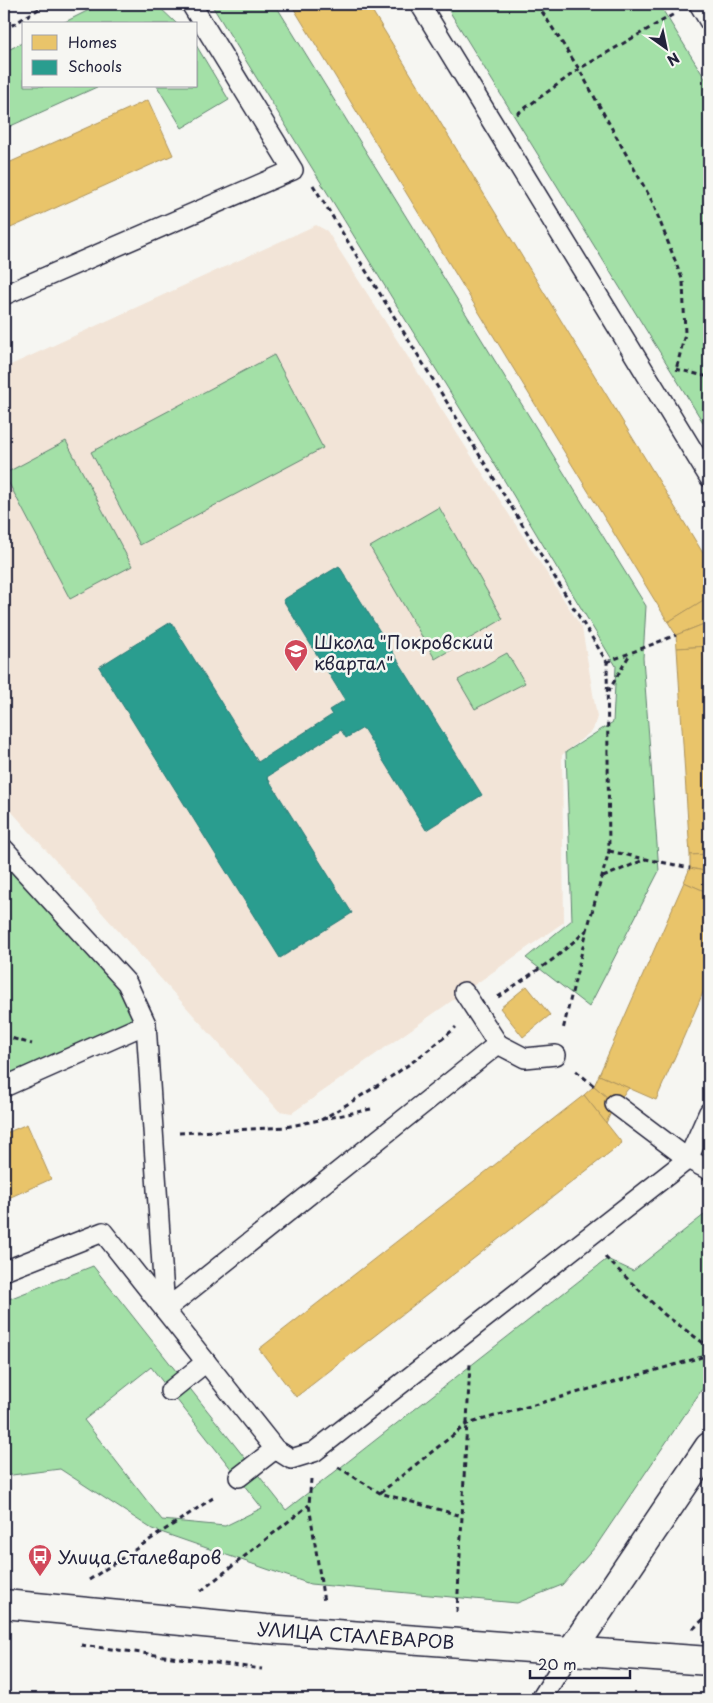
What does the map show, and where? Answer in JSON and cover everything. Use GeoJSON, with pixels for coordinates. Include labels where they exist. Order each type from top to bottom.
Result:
{"type":"FeatureCollection","features":[{"type":"Feature","properties":{"kind":"main road"},"geometry":{"type":"LineString","coordinates":[[572,1650],[709,1447]]}},
{"type":"Feature","properties":{"kind":"main road","name":"УЛИЦА СТАЛЕВАРОВ"},"geometry":{"type":"LineString","coordinates":[[4,1604],[266,1629],[709,1661]]}},
{"type":"Feature","properties":{"kind":"lane"},"geometry":{"type":"LineString","coordinates":[[4,295],[293,170],[191,4]]}},
{"type":"Feature","properties":{"kind":"lane"},"geometry":{"type":"LineString","coordinates":[[420,4],[709,477]]}},
{"type":"Feature","properties":{"kind":"lane"},"geometry":{"type":"LineString","coordinates":[[699,4],[709,21]]}},
{"type":"Feature","properties":{"kind":"lane"},"geometry":{"type":"LineString","coordinates":[[4,849],[127,983],[146,1024],[165,1310]]}},
{"type":"Feature","properties":{"kind":"lane"},"geometry":{"type":"LineString","coordinates":[[464,992],[498,1044],[525,1058],[556,1055]]}},
{"type":"Feature","properties":{"kind":"lane"},"geometry":{"type":"LineString","coordinates":[[4,1087],[146,1024]]}},
{"type":"Feature","properties":{"kind":"lane"},"geometry":{"type":"LineString","coordinates":[[165,1310],[498,1044]]}},
{"type":"Feature","properties":{"kind":"lane"},"geometry":{"type":"LineString","coordinates":[[615,1104],[688,1159],[709,1170]]}},
{"type":"Feature","properties":{"kind":"lane"},"geometry":{"type":"LineString","coordinates":[[4,1271],[103,1232],[275,1449],[291,1459],[314,1452],[688,1159],[709,1112]]}},
{"type":"Feature","properties":{"kind":"lane"},"geometry":{"type":"LineString","coordinates":[[170,1391],[206,1362]]}},
{"type":"Feature","properties":{"kind":"lane"},"geometry":{"type":"LineString","coordinates":[[239,1477],[275,1449]]}},
{"type":"Feature","properties":{"kind":"lane"},"geometry":{"type":"LineString","coordinates":[[542,1699],[572,1650]]}},
{"type":"Feature","properties":{"kind":"path"},"geometry":{"type":"LineString","coordinates":[[4,30],[47,4]]}},
{"type":"Feature","properties":{"kind":"path"},"geometry":{"type":"LineString","coordinates":[[537,4],[579,69],[652,201],[683,281],[685,334],[676,369],[663,401]]}},
{"type":"Feature","properties":{"kind":"path"},"geometry":{"type":"LineString","coordinates":[[496,128],[579,69],[676,13]]}},
{"type":"Feature","properties":{"kind":"path"},"geometry":{"type":"LineString","coordinates":[[311,181],[607,662],[609,851],[556,1055],[594,1086]]}},
{"type":"Feature","properties":{"kind":"path"},"geometry":{"type":"LineString","coordinates":[[676,369],[709,377]]}},
{"type":"Feature","properties":{"kind":"path"},"geometry":{"type":"LineString","coordinates":[[607,662],[676,636]]}},
{"type":"Feature","properties":{"kind":"path"},"geometry":{"type":"LineString","coordinates":[[607,693],[630,654]]}},
{"type":"Feature","properties":{"kind":"path"},"geometry":{"type":"LineString","coordinates":[[609,851],[690,868]]}},
{"type":"Feature","properties":{"kind":"path"},"geometry":{"type":"LineString","coordinates":[[602,878],[646,859]]}},
{"type":"Feature","properties":{"kind":"path"},"geometry":{"type":"LineString","coordinates":[[153,1134],[286,1127],[377,1108]]}},
{"type":"Feature","properties":{"kind":"path"},"geometry":{"type":"LineString","coordinates":[[589,1237],[607,1259],[665,1315],[709,1347]]}},
{"type":"Feature","properties":{"kind":"path"},"geometry":{"type":"LineString","coordinates":[[457,1614],[472,1328]]}},
{"type":"Feature","properties":{"kind":"path"},"geometry":{"type":"LineString","coordinates":[[380,1493],[467,1424],[709,1355]]}},
{"type":"Feature","properties":{"kind":"path"},"geometry":{"type":"LineString","coordinates":[[325,1612],[309,1506],[314,1452],[380,1493],[462,1516]]}},
{"type":"Feature","properties":{"kind":"path"},"geometry":{"type":"LineString","coordinates":[[84,1583],[214,1498]]}},
{"type":"Feature","properties":{"kind":"path"},"geometry":{"type":"LineString","coordinates":[[198,1593],[309,1506]]}},
{"type":"Feature","properties":{"kind":"path"},"geometry":{"type":"LineString","coordinates":[[690,1632],[709,1614]]}},
{"type":"Feature","properties":{"kind":"path"},"geometry":{"type":"LineString","coordinates":[[80,1645],[262,1670]]}},
{"type":"Feature","properties":{"kind":"shaded area","name":"Школа \"Покровский квартал\""},"geometry":{"type":"Polygon","coordinates":[[[316,225],[327,231],[582,628],[597,717],[593,730],[562,755],[564,922],[292,1113],[279,1111],[4,803],[4,368],[316,225]]]}},
{"type":"Feature","properties":{"kind":"green space"},"geometry":{"type":"Polygon","coordinates":[[[101,4],[156,4],[175,22],[65,22],[101,4]]]}},
{"type":"Feature","properties":{"kind":"green space"},"geometry":{"type":"Polygon","coordinates":[[[211,4],[275,4],[646,606],[643,658],[659,871],[589,1007],[526,958],[572,920],[566,752],[613,722],[616,666],[495,465],[211,4]]]}},
{"type":"Feature","properties":{"kind":"green space"},"geometry":{"type":"Polygon","coordinates":[[[445,4],[659,4],[709,85],[709,432],[445,4]]]}},
{"type":"Feature","properties":{"kind":"green space"},"geometry":{"type":"Polygon","coordinates":[[[22,43],[22,88],[95,88],[4,129],[4,52],[22,43]]]}},
{"type":"Feature","properties":{"kind":"green space"},"geometry":{"type":"Polygon","coordinates":[[[198,48],[229,100],[182,128],[158,88],[198,88],[198,48]]]}},
{"type":"Feature","properties":{"kind":"green space"},"geometry":{"type":"Polygon","coordinates":[[[274,355],[323,448],[140,545],[91,452],[274,355]]]}},
{"type":"Feature","properties":{"kind":"green space"},"geometry":{"type":"Polygon","coordinates":[[[66,441],[132,566],[70,599],[4,474],[66,441]]]}},
{"type":"Feature","properties":{"kind":"green space"},"geometry":{"type":"Polygon","coordinates":[[[439,507],[503,619],[435,659],[370,547],[439,507]]]}},
{"type":"Feature","properties":{"kind":"green space"},"geometry":{"type":"Polygon","coordinates":[[[507,653],[525,683],[475,709],[458,680],[507,653]]]}},
{"type":"Feature","properties":{"kind":"green space"},"geometry":{"type":"Polygon","coordinates":[[[4,859],[118,984],[139,1023],[4,1081],[4,859]]]}},
{"type":"Feature","properties":{"kind":"green space"},"geometry":{"type":"Polygon","coordinates":[[[709,1211],[709,1379],[596,1546],[562,1585],[517,1603],[310,1584],[152,1529],[60,1469],[4,1476],[4,1301],[93,1266],[286,1510],[607,1259],[633,1271],[709,1211]],[[151,1367],[84,1420],[162,1520],[225,1526],[262,1508],[151,1367]]]}},
{"type":"Feature","properties":{"kind":"building: Homes"},"geometry":{"type":"Polygon","coordinates":[[[291,4],[368,4],[709,563],[709,597],[668,622],[291,4]]]}},
{"type":"Feature","properties":{"kind":"building: Homes"},"geometry":{"type":"Polygon","coordinates":[[[148,100],[173,155],[4,231],[4,165],[148,100]]]}},
{"type":"Feature","properties":{"kind":"building: Homes"},"geometry":{"type":"Polygon","coordinates":[[[705,599],[709,622],[676,635],[668,622],[705,599]]]}},
{"type":"Feature","properties":{"kind":"building: Homes"},"geometry":{"type":"Polygon","coordinates":[[[709,622],[709,646],[677,648],[676,635],[709,622]]]}},
{"type":"Feature","properties":{"kind":"building: Homes"},"geometry":{"type":"Polygon","coordinates":[[[709,646],[709,854],[690,855],[677,648],[709,646]]]}},
{"type":"Feature","properties":{"kind":"building: Homes"},"geometry":{"type":"Polygon","coordinates":[[[709,854],[709,872],[690,868],[690,855],[709,854]]]}},
{"type":"Feature","properties":{"kind":"building: Homes"},"geometry":{"type":"Polygon","coordinates":[[[690,868],[709,872],[709,893],[684,882],[690,868]]]}},
{"type":"Feature","properties":{"kind":"building: Homes"},"geometry":{"type":"Polygon","coordinates":[[[684,882],[709,893],[709,979],[656,1100],[599,1075],[684,882]]]}},
{"type":"Feature","properties":{"kind":"building: Homes"},"geometry":{"type":"Polygon","coordinates":[[[527,986],[550,1015],[523,1037],[500,1008],[527,986]]]}},
{"type":"Feature","properties":{"kind":"building: Homes"},"geometry":{"type":"Polygon","coordinates":[[[599,1075],[629,1088],[615,1104],[594,1086],[599,1075]]]}},
{"type":"Feature","properties":{"kind":"building: Homes"},"geometry":{"type":"Polygon","coordinates":[[[594,1086],[615,1104],[606,1123],[584,1095],[594,1086]]]}},
{"type":"Feature","properties":{"kind":"building: Homes"},"geometry":{"type":"Polygon","coordinates":[[[584,1095],[622,1143],[296,1397],[259,1349],[584,1095]]]}},
{"type":"Feature","properties":{"kind":"building: Homes"},"geometry":{"type":"Polygon","coordinates":[[[27,1124],[51,1179],[4,1200],[4,1134],[27,1124]]]}},
{"type":"Feature","properties":{"kind":"building: Schools"},"geometry":{"type":"Polygon","coordinates":[[[339,566],[482,795],[426,830],[363,728],[346,738],[341,730],[267,777],[352,913],[280,958],[99,667],[171,622],[258,762],[332,715],[329,710],[345,700],[283,600],[339,566]]]}},
{"type":"Feature","properties":{"kind":"place","name":"Школа \"Покровский квартал\""},"geometry":{"type":"Point","coordinates":[296,672]}},
{"type":"Feature","properties":{"kind":"place","name":"Улица Сталеваров"},"geometry":{"type":"Point","coordinates":[40,1577]}}]}
